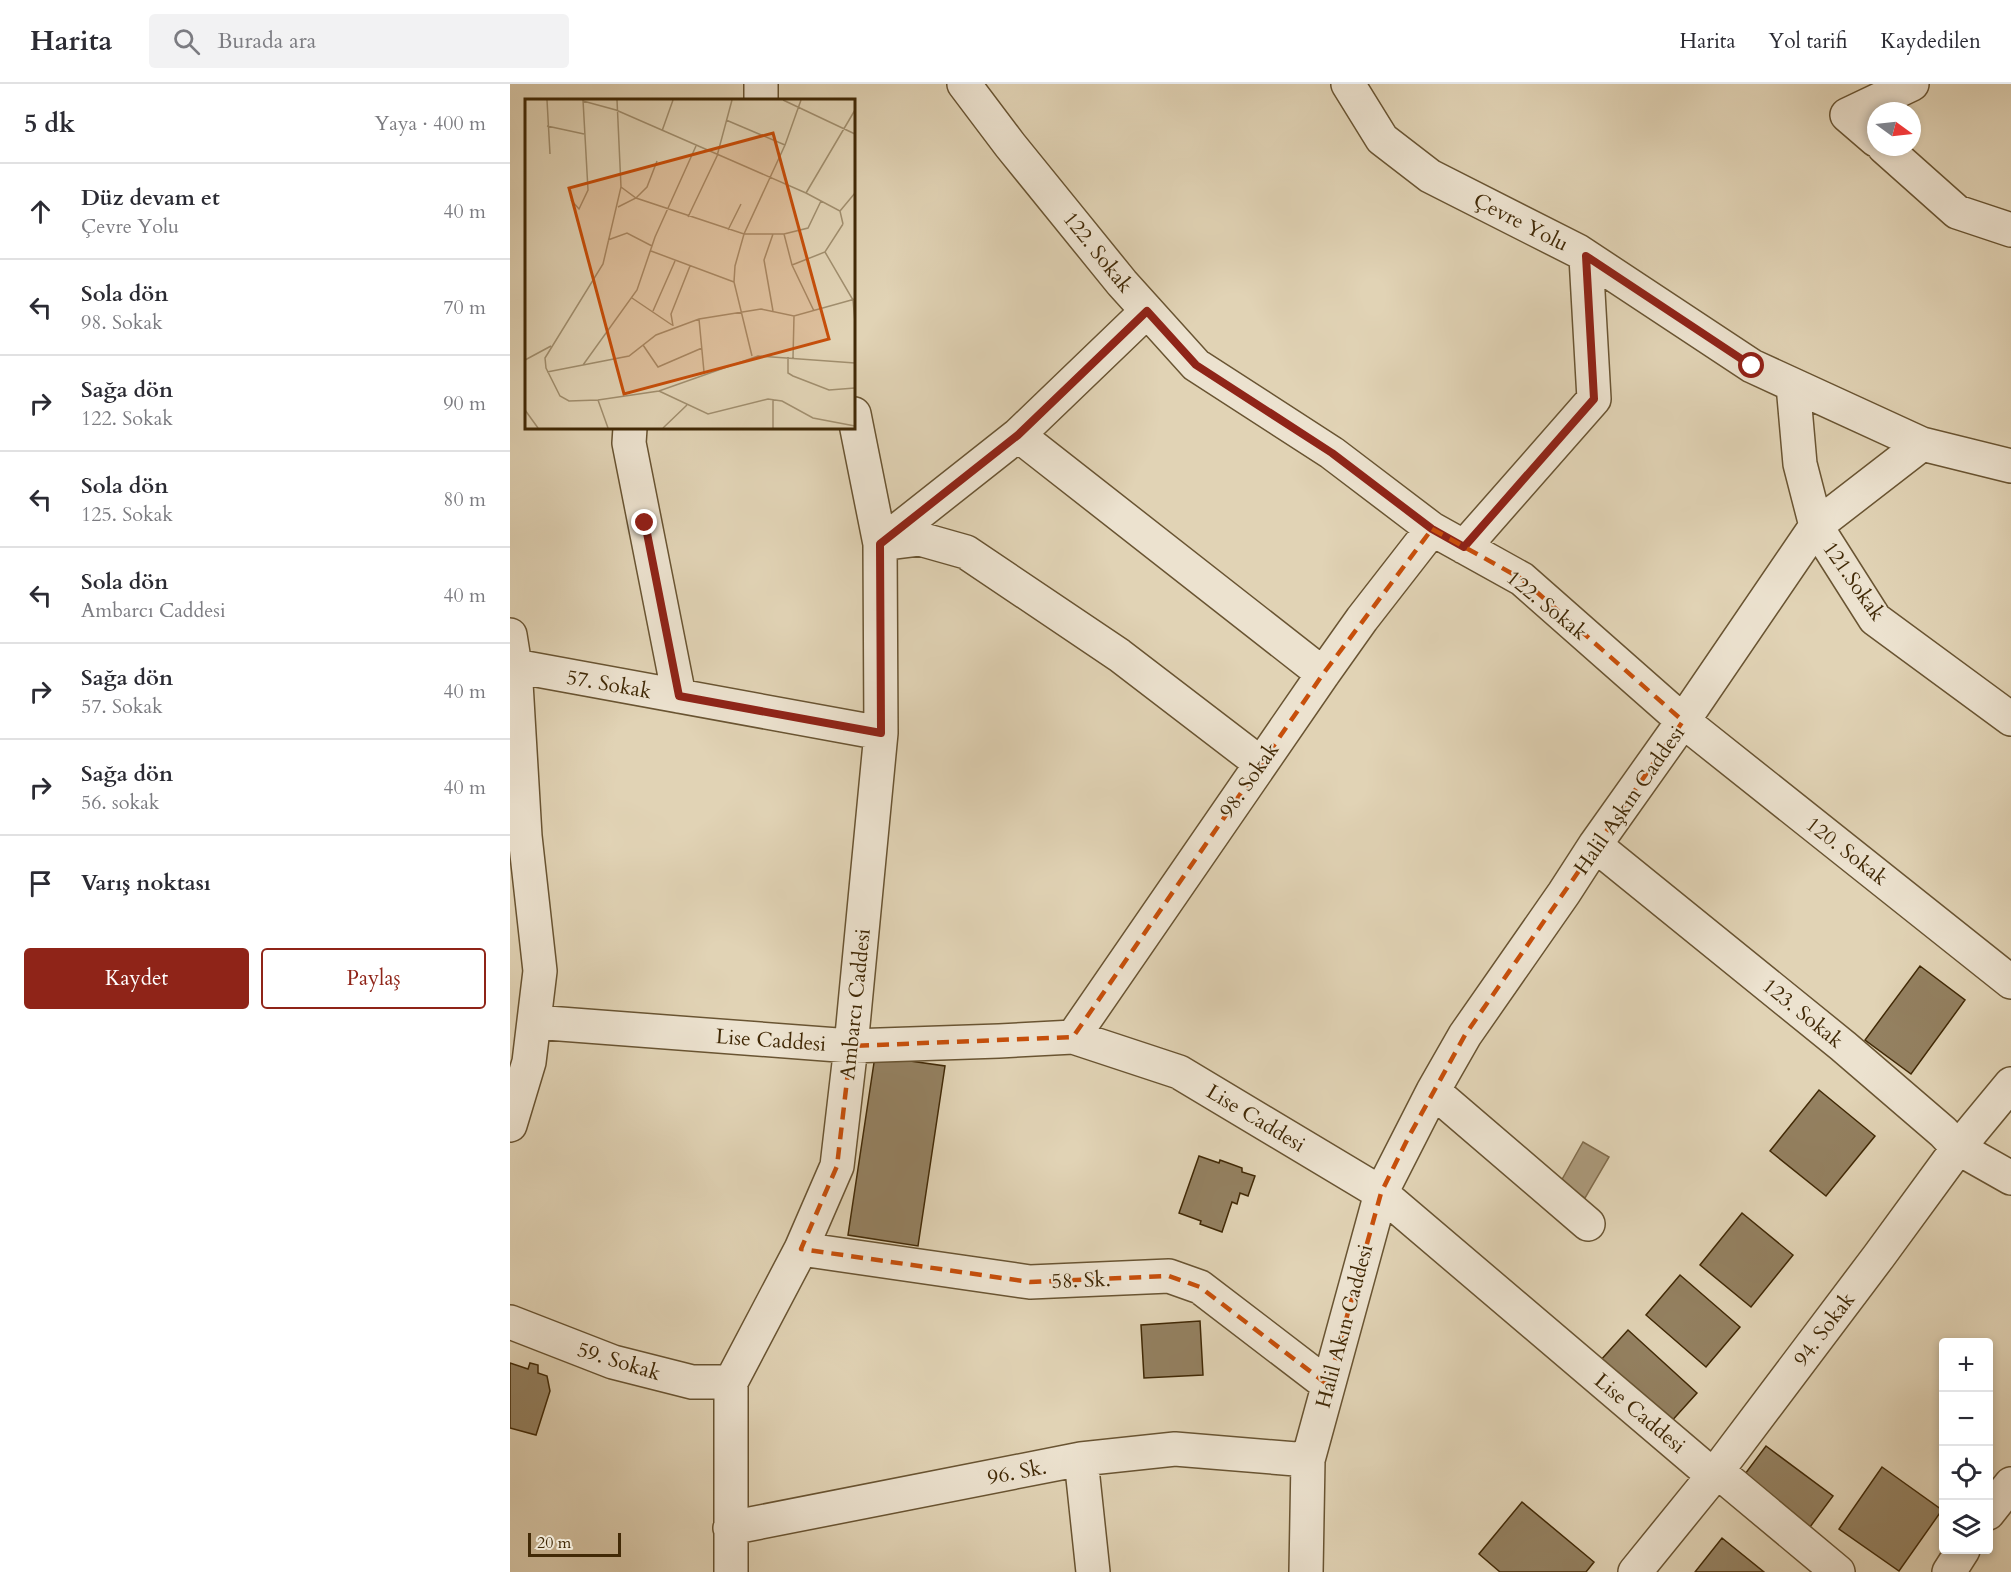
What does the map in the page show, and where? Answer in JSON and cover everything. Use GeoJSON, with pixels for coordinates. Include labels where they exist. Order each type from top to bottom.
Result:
{"type":"FeatureCollection","features":[{"type":"Feature","properties":{"kind":"street"},"geometry":{"type":"LineString","coordinates":[[760,84],[761,99]]}},
{"type":"Feature","properties":{"kind":"street","name":"122. Sokak"},"geometry":{"type":"LineString","coordinates":[[964,84],[1122,283],[1196,365],[1332,453],[1432,529],[1522,579],[1683,721]]}},
{"type":"Feature","properties":{"kind":"street","name":"Çevre Yolu"},"geometry":{"type":"LineString","coordinates":[[1348,84],[1383,139],[1430,176],[1586,256],[1752,366],[1922,444],[2011,466]]}},
{"type":"Feature","properties":{"kind":"street"},"geometry":{"type":"LineString","coordinates":[[1874,102],[1912,84]]}},
{"type":"Feature","properties":{"kind":"street"},"geometry":{"type":"LineString","coordinates":[[1867,105],[1847,115],[1867,132]]}},
{"type":"Feature","properties":{"kind":"street"},"geometry":{"type":"LineString","coordinates":[[1894,156],[1957,212],[2011,230]]}},
{"type":"Feature","properties":{"kind":"street"},"geometry":{"type":"LineString","coordinates":[[1464,547],[1594,399],[1586,256]]}},
{"type":"Feature","properties":{"kind":"street"},"geometry":{"type":"LineString","coordinates":[[880,544],[1018,435],[1147,311]]}},
{"type":"Feature","properties":{"kind":"street","name":"121.Sokak"},"geometry":{"type":"LineString","coordinates":[[1793,385],[1800,464],[1816,526],[1875,619],[2011,719]]}},
{"type":"Feature","properties":{"kind":"street","name":"Ambarcı Caddesi"},"geometry":{"type":"LineString","coordinates":[[731,1572],[731,1382],[801,1249],[837,1166],[851,1046],[881,733],[880,544],[855,419]]}},
{"type":"Feature","properties":{"kind":"street"},"geometry":{"type":"LineString","coordinates":[[630,429],[629,443],[679,696]]}},
{"type":"Feature","properties":{"kind":"street"},"geometry":{"type":"LineString","coordinates":[[1018,435],[1323,674]]}},
{"type":"Feature","properties":{"kind":"street","name":"Halil Aşkın Caddesi"},"geometry":{"type":"LineString","coordinates":[[1381,1193],[1465,1035],[1816,526],[1922,444]]}},
{"type":"Feature","properties":{"kind":"street","name":"98. Sokak"},"geometry":{"type":"LineString","coordinates":[[1073,1037],[1260,763],[1362,619],[1432,529]]}},
{"type":"Feature","properties":{"kind":"street"},"geometry":{"type":"LineString","coordinates":[[880,544],[920,539],[966,552],[1119,655],[1260,763]]}},
{"type":"Feature","properties":{"kind":"street"},"geometry":{"type":"LineString","coordinates":[[510,635],[515,666],[525,836],[540,971],[529,1062],[510,1125]]}},
{"type":"Feature","properties":{"kind":"street","name":"57. Sokak"},"geometry":{"type":"LineString","coordinates":[[515,666],[881,733]]}},
{"type":"Feature","properties":{"kind":"street","name":"120. Sokak"},"geometry":{"type":"LineString","coordinates":[[1683,721],[2011,982]]}},
{"type":"Feature","properties":{"kind":"street","name":"123. Sokak"},"geometry":{"type":"LineString","coordinates":[[1595,845],[1852,1054],[1943,1132],[1958,1148],[2011,1178]]}},
{"type":"Feature","properties":{"kind":"street","name":"Lise Caddesi"},"geometry":{"type":"LineString","coordinates":[[534,1022],[851,1046],[1073,1037],[1179,1072],[1381,1193],[1703,1467],[1717,1471],[1838,1572]]}},
{"type":"Feature","properties":{"kind":"street","name":"94. Sokak"},"geometry":{"type":"LineString","coordinates":[[1635,1572],[1717,1471],[1958,1148],[2011,1084]]}},
{"type":"Feature","properties":{"kind":"street"},"geometry":{"type":"LineString","coordinates":[[1434,1091],[1588,1224]]}},
{"type":"Feature","properties":{"kind":"street","name":"Halil Akın Caddesi"},"geometry":{"type":"LineString","coordinates":[[1306,1572],[1308,1460],[1381,1193]]}},
{"type":"Feature","properties":{"kind":"street","name":"58. Sk."},"geometry":{"type":"LineString","coordinates":[[801,1249],[1030,1282],[1169,1276],[1200,1287],[1328,1385]]}},
{"type":"Feature","properties":{"kind":"street","name":"59. Sokak"},"geometry":{"type":"LineString","coordinates":[[510,1322],[613,1362],[692,1382],[731,1382]]}},
{"type":"Feature","properties":{"kind":"street","name":"96. Sk."},"geometry":{"type":"LineString","coordinates":[[730,1528],[1081,1459],[1175,1449],[1308,1460]]}},
{"type":"Feature","properties":{"kind":"street"},"geometry":{"type":"LineString","coordinates":[[1081,1459],[1093,1572]]}},
{"type":"Feature","properties":{"kind":"street"},"geometry":{"type":"LineString","coordinates":[[1993,1508],[2011,1484]]}},
{"type":"Feature","properties":{"kind":"street"},"geometry":{"type":"LineString","coordinates":[[1949,1572],[1960,1554]]}},
{"type":"Feature","properties":{"kind":"highlighted area"},"geometry":{"type":"Polygon","coordinates":[[[1432,529],[1522,579],[1683,721],[1465,1035],[1408,1138],[1381,1193],[1328,1385],[1200,1287],[1169,1276],[1030,1282],[801,1249],[837,1166],[851,1046],[1073,1037],[1323,674],[1432,529]]]}},
{"type":"Feature","properties":{"kind":"shaded area"},"geometry":{"type":"Polygon","coordinates":[[[1583,1142],[1609,1157],[1585,1198],[1560,1183],[1583,1142]]]}},
{"type":"Feature","properties":{"kind":"building"},"geometry":{"type":"Polygon","coordinates":[[[1920,966],[1965,1000],[1911,1074],[1865,1040],[1920,966]]]}},
{"type":"Feature","properties":{"kind":"building"},"geometry":{"type":"Polygon","coordinates":[[[875,1056],[945,1066],[918,1246],[848,1235],[875,1056]]]}},
{"type":"Feature","properties":{"kind":"building"},"geometry":{"type":"Polygon","coordinates":[[[1819,1090],[1875,1136],[1826,1196],[1770,1151],[1819,1090]]]}},
{"type":"Feature","properties":{"kind":"building"},"geometry":{"type":"Polygon","coordinates":[[[1199,1156],[1219,1163],[1220,1160],[1242,1168],[1242,1172],[1255,1176],[1248,1196],[1240,1193],[1237,1204],[1232,1202],[1222,1232],[1179,1213],[1199,1156]]]}},
{"type":"Feature","properties":{"kind":"building"},"geometry":{"type":"Polygon","coordinates":[[[1742,1213],[1793,1255],[1751,1307],[1700,1265],[1742,1213]]]}},
{"type":"Feature","properties":{"kind":"building"},"geometry":{"type":"Polygon","coordinates":[[[1680,1275],[1740,1327],[1706,1367],[1646,1315],[1680,1275]]]}},
{"type":"Feature","properties":{"kind":"building"},"geometry":{"type":"Polygon","coordinates":[[[1200,1321],[1203,1375],[1144,1378],[1141,1325],[1200,1321]]]}},
{"type":"Feature","properties":{"kind":"building"},"geometry":{"type":"Polygon","coordinates":[[[1628,1330],[1697,1393],[1669,1424],[1600,1361],[1628,1330]]]}},
{"type":"Feature","properties":{"kind":"building"},"geometry":{"type":"Polygon","coordinates":[[[510,1363],[528,1369],[530,1363],[538,1365],[538,1373],[547,1376],[550,1391],[536,1435],[510,1428],[510,1363]]]}},
{"type":"Feature","properties":{"kind":"building"},"geometry":{"type":"Polygon","coordinates":[[[1766,1446],[1833,1496],[1807,1531],[1739,1482],[1766,1446]]]}},
{"type":"Feature","properties":{"kind":"building"},"geometry":{"type":"Polygon","coordinates":[[[1882,1467],[1939,1508],[1939,1514],[1899,1571],[1839,1529],[1882,1467]]]}},
{"type":"Feature","properties":{"kind":"building"},"geometry":{"type":"Polygon","coordinates":[[[1522,1502],[1594,1562],[1586,1572],[1500,1572],[1479,1554],[1522,1502]]]}},
{"type":"Feature","properties":{"kind":"building"},"geometry":{"type":"Polygon","coordinates":[[[1722,1538],[1764,1572],[1695,1572],[1722,1538]]]}},
{"type":"Feature","properties":{"kind":"route"},"geometry":{"type":"LineString","coordinates":[[645,523],[679,696],[881,733],[880,544],[1018,435],[1147,311],[1196,365],[1332,453],[1432,529],[1464,547],[1594,399],[1586,256],[1752,366]]}}]}
